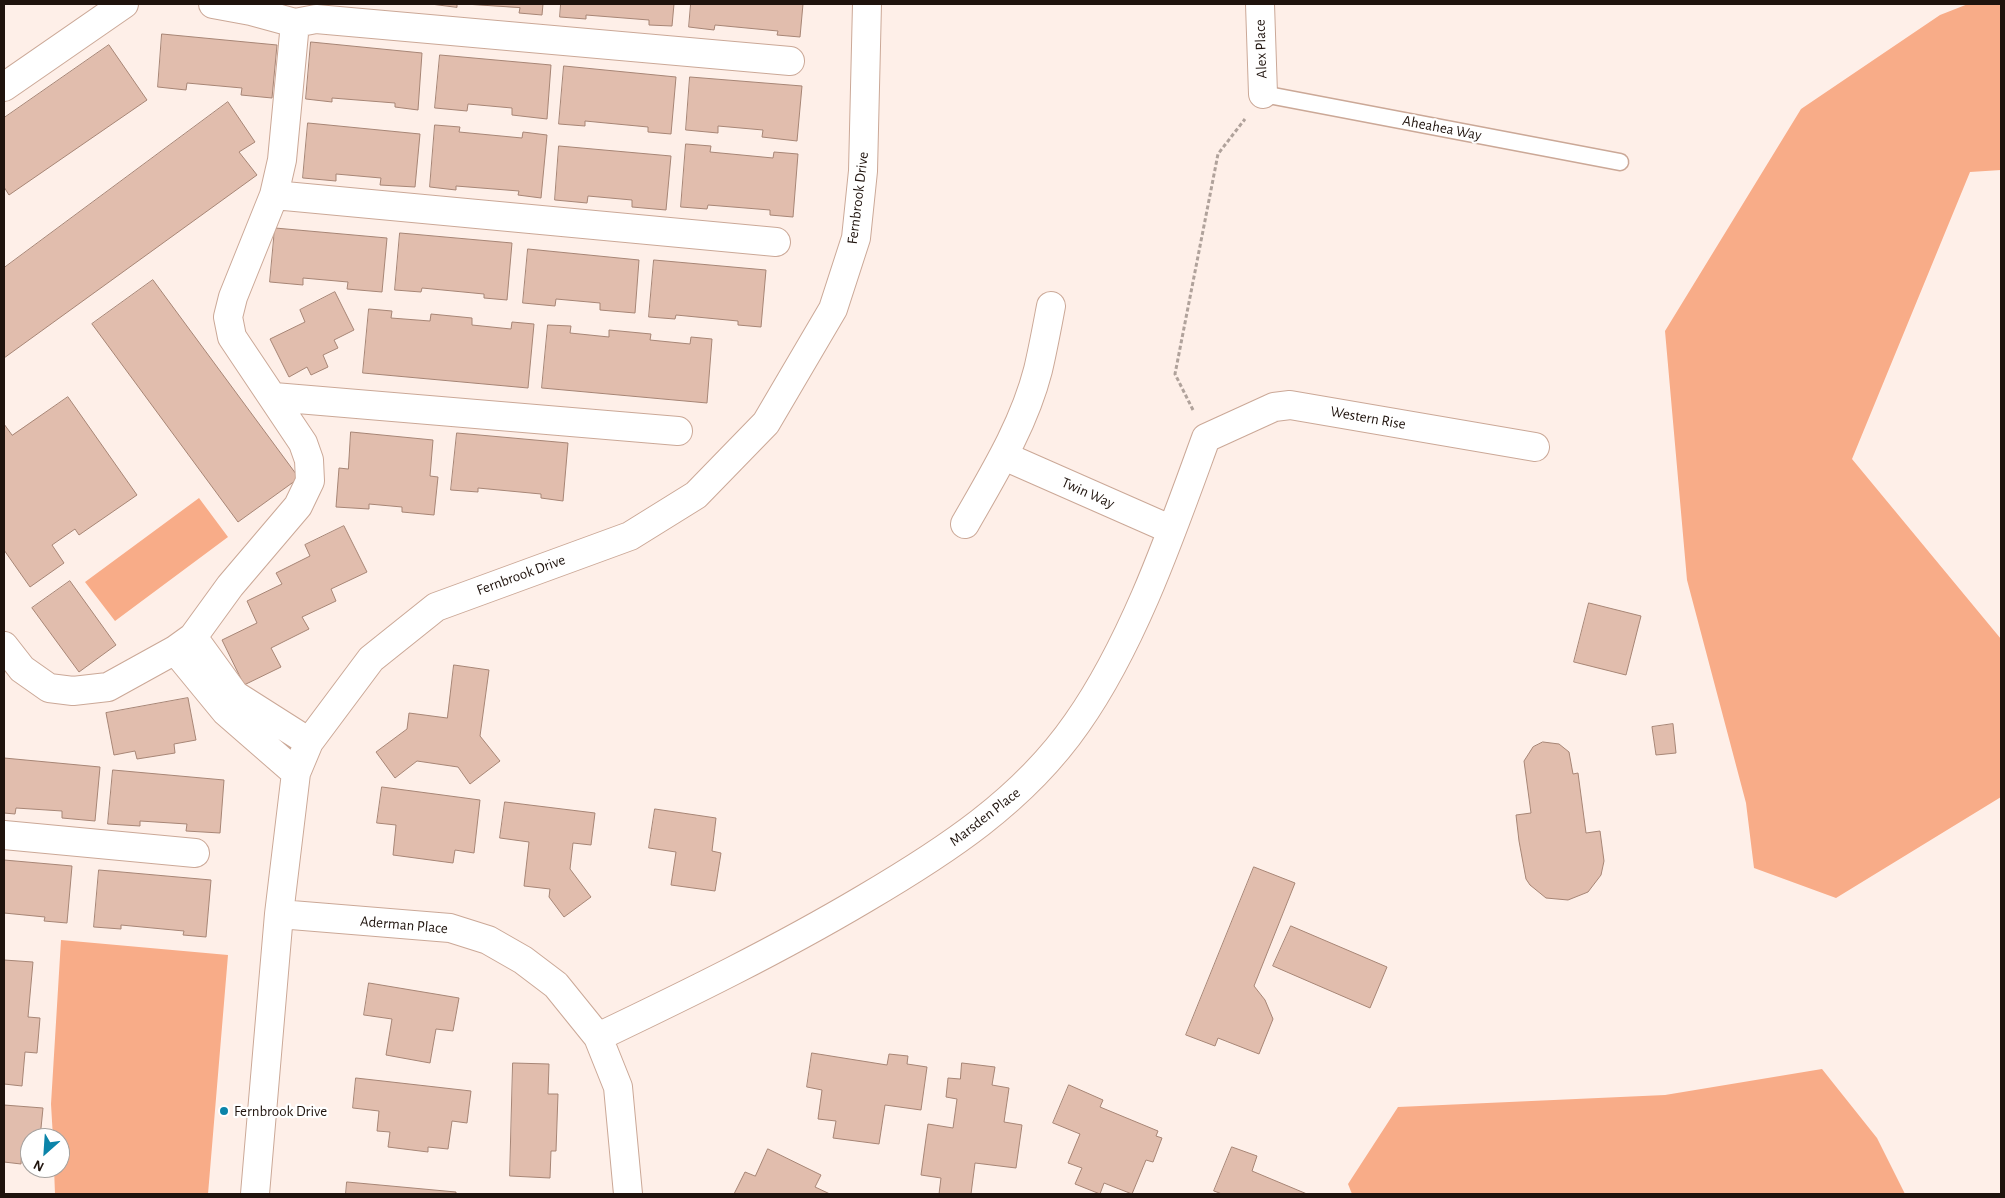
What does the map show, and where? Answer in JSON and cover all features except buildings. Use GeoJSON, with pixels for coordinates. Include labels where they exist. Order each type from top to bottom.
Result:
{"type":"FeatureCollection","features":[{"type":"Feature","properties":{"kind":"street"},"geometry":{"type":"LineString","coordinates":[[4,87],[124,4]]}},
{"type":"Feature","properties":{"kind":"street"},"geometry":{"type":"LineString","coordinates":[[213,4],[251,11],[295,24],[316,19],[790,61]]}},
{"type":"Feature","properties":{"kind":"street","name":"Fernbrook Drive"},"geometry":{"type":"LineString","coordinates":[[255,1194],[279,914],[296,773],[309,742],[371,659],[436,607],[630,536],[696,495],[766,422],[833,310],[856,238],[863,170],[867,4]]}},
{"type":"Feature","properties":{"kind":"street","name":"Alex Place"},"geometry":{"type":"LineString","coordinates":[[1260,4],[1263,94]]}},
{"type":"Feature","properties":{"kind":"street"},"geometry":{"type":"LineString","coordinates":[[4,646],[22,669],[49,688],[73,691],[108,687],[184,644],[298,506],[310,481],[309,460],[303,443],[274,397],[232,337],[228,317],[274,195],[282,160],[295,24]]}},
{"type":"Feature","properties":{"kind":"street"},"geometry":{"type":"LineString","coordinates":[[274,195],[776,242]]}},
{"type":"Feature","properties":{"kind":"street"},"geometry":{"type":"LineString","coordinates":[[966,524],[1004,456],[1038,370],[1051,306]]}},
{"type":"Feature","properties":{"kind":"street"},"geometry":{"type":"LineString","coordinates":[[274,397],[678,430]]}},
{"type":"Feature","properties":{"kind":"street","name":"Western Rise"},"geometry":{"type":"LineString","coordinates":[[1206,438],[1274,407],[1290,405],[1535,447]]}},
{"type":"Feature","properties":{"kind":"street","name":"Marsden Place"},"geometry":{"type":"LineString","coordinates":[[598,1037],[810,932],[908,873],[980,823],[1017,793],[1051,757],[1100,688],[1124,641],[1172,530],[1206,438]]}},
{"type":"Feature","properties":{"kind":"street","name":"Twin Way"},"geometry":{"type":"LineString","coordinates":[[1004,456],[1172,530]]}},
{"type":"Feature","properties":{"kind":"street"},"geometry":{"type":"LineString","coordinates":[[184,644],[235,695],[309,742]]}},
{"type":"Feature","properties":{"kind":"street"},"geometry":{"type":"LineString","coordinates":[[184,644],[226,712],[296,773]]}},
{"type":"Feature","properties":{"kind":"street"},"geometry":{"type":"LineString","coordinates":[[4,835],[195,853]]}},
{"type":"Feature","properties":{"kind":"street","name":"Aderman Place"},"geometry":{"type":"LineString","coordinates":[[279,914],[450,928],[488,940],[523,960],[556,986],[598,1037],[618,1087],[628,1194]]}},
{"type":"Feature","properties":{"kind":"lane","name":"Aheahea Way"},"geometry":{"type":"LineString","coordinates":[[1263,94],[1620,162]]}},
{"type":"Feature","properties":{"kind":"path"},"geometry":{"type":"LineString","coordinates":[[1206,438],[1175,374],[1218,154],[1263,94]]}},
{"type":"Feature","properties":{"kind":"shaded area"},"geometry":{"type":"Polygon","coordinates":[[[1968,4],[2001,4],[2001,170],[1970,172],[1852,459],[2001,639],[2001,797],[1836,898],[1754,868],[1746,803],[1687,580],[1665,331],[1801,109],[1940,15],[1968,4]]]}},
{"type":"Feature","properties":{"kind":"shaded area"},"geometry":{"type":"Polygon","coordinates":[[[199,498],[228,537],[115,621],[85,582],[199,498]]]}},
{"type":"Feature","properties":{"kind":"shaded area"},"geometry":{"type":"Polygon","coordinates":[[[61,940],[228,955],[208,1194],[55,1194],[54,1178],[70,1178],[70,1128],[52,1128],[51,1104],[61,940]]]}},
{"type":"Feature","properties":{"kind":"shaded area"},"geometry":{"type":"Polygon","coordinates":[[[1822,1069],[1877,1138],[1905,1194],[1352,1194],[1348,1184],[1398,1107],[1665,1095],[1822,1069]]]}},
{"type":"Feature","properties":{"kind":"place","name":"Fernbrook Drive"},"geometry":{"type":"Point","coordinates":[224,1111]}}]}
